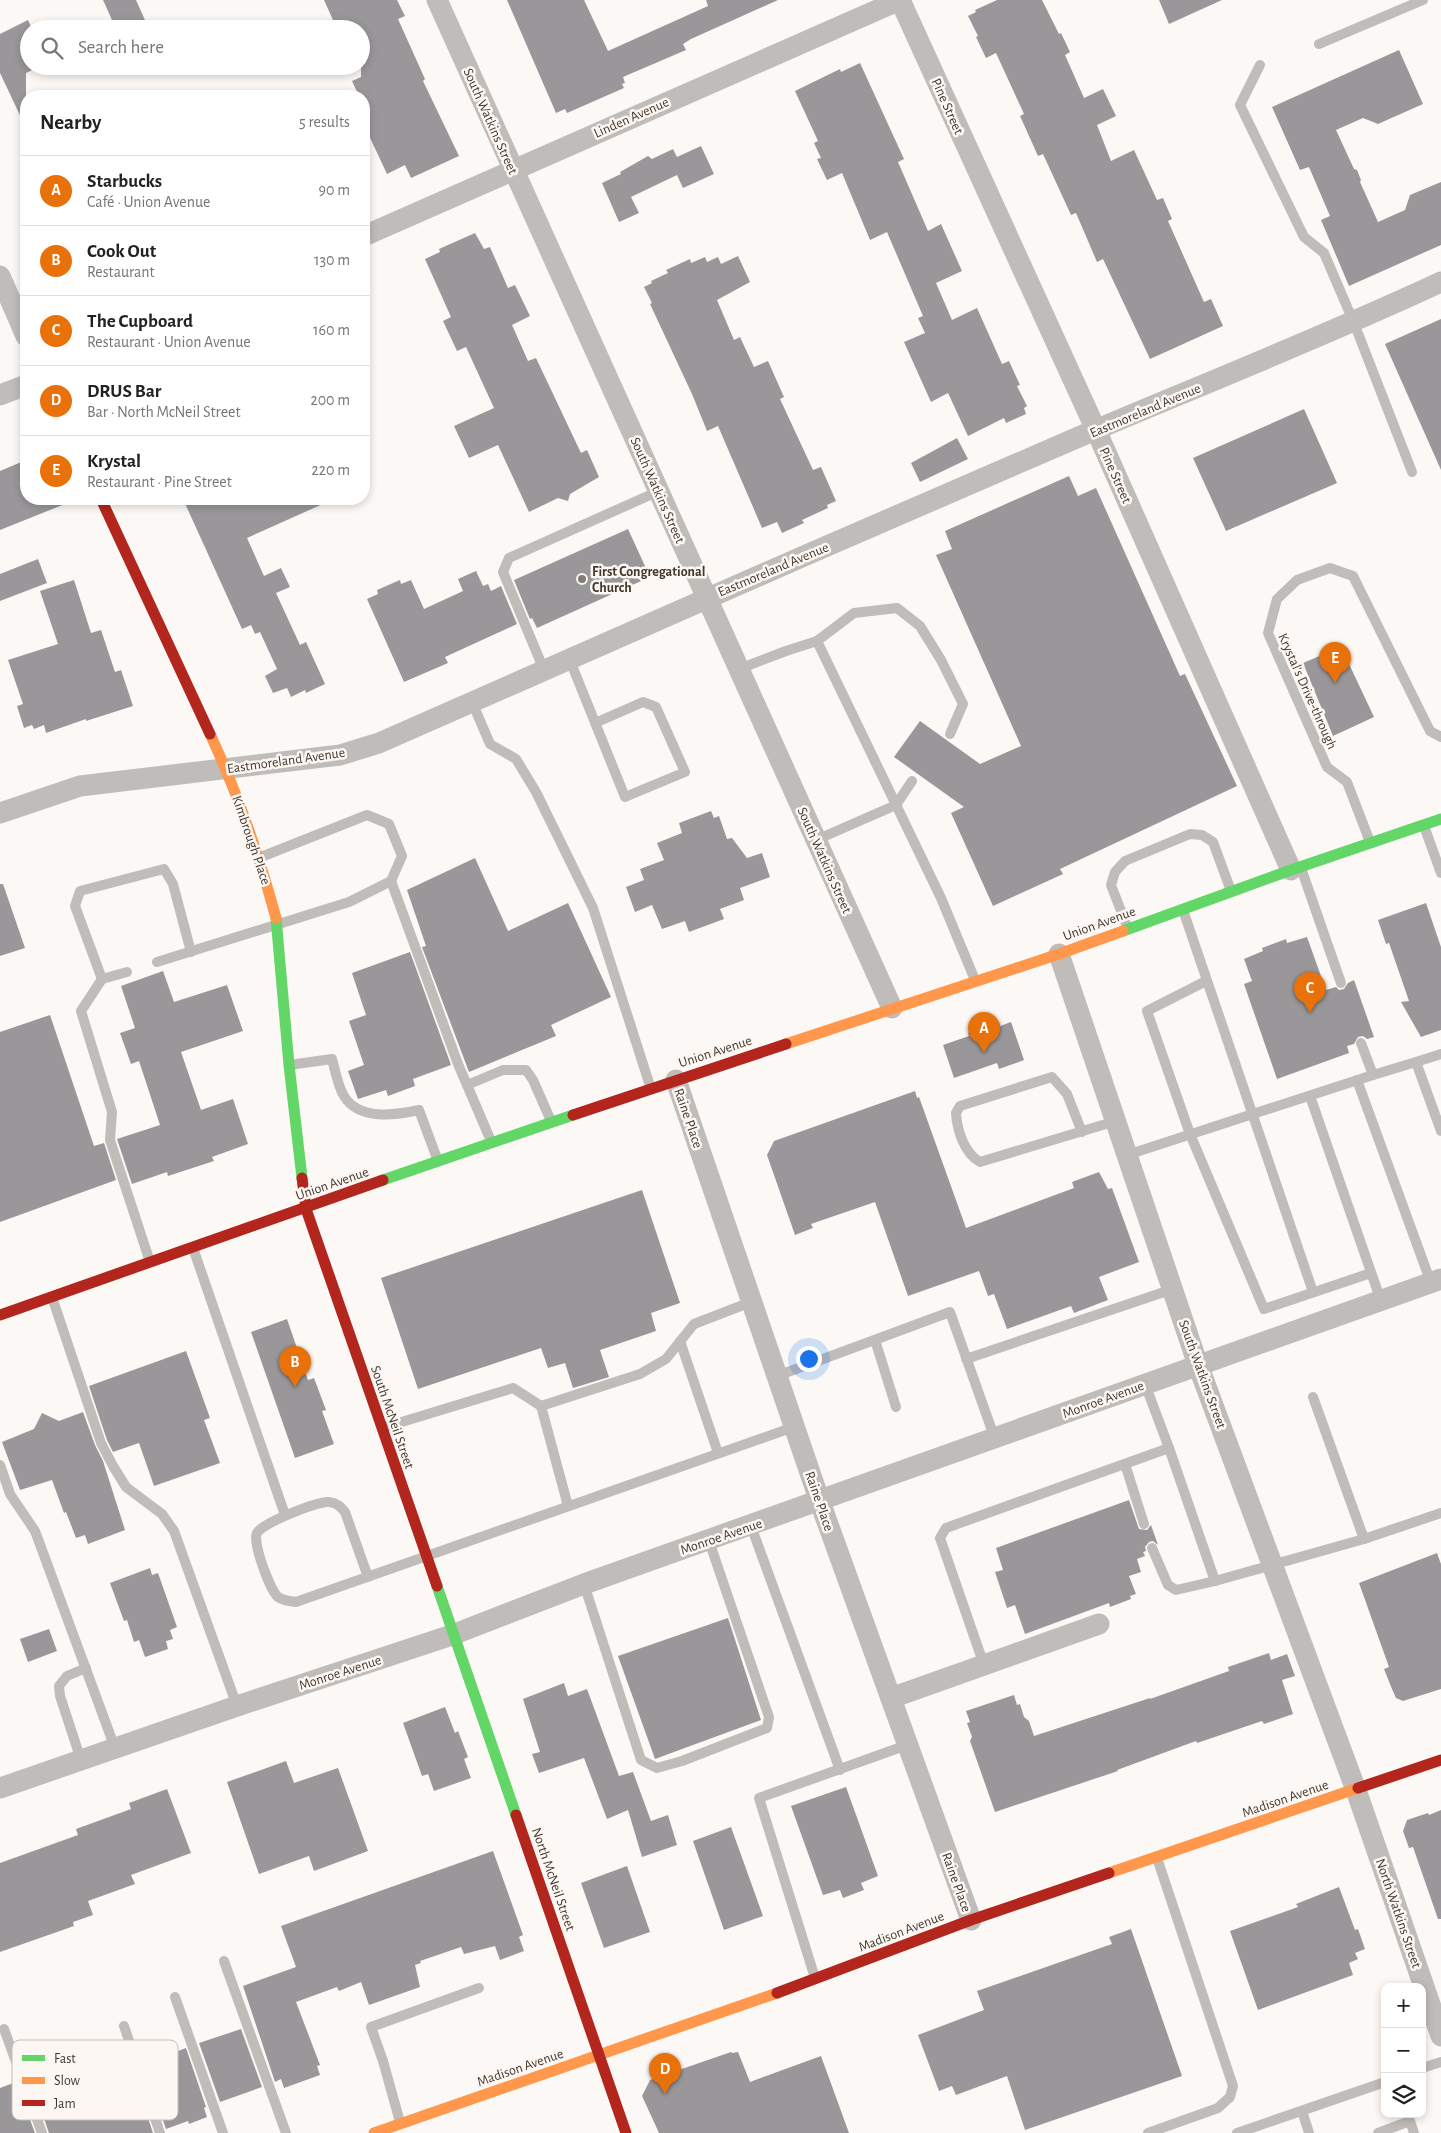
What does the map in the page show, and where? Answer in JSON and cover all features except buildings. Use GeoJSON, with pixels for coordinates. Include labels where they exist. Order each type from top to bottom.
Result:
{"type":"FeatureCollection","features":[{"type":"Feature","properties":{"kind":"street","name":"South Watkins Street"},"geometry":{"type":"LineString","coordinates":[[437,0],[892,1008]]}},
{"type":"Feature","properties":{"kind":"street","name":"Linden Avenue"},"geometry":{"type":"LineString","coordinates":[[370,233],[900,0]]}},
{"type":"Feature","properties":{"kind":"street","name":"Pine Street"},"geometry":{"type":"LineString","coordinates":[[900,0],[1296,869]]}},
{"type":"Feature","properties":{"kind":"street"},"geometry":{"type":"LineString","coordinates":[[0,276],[20,322]]}},
{"type":"Feature","properties":{"kind":"street","name":"Eastmoreland Avenue"},"geometry":{"type":"LineString","coordinates":[[0,813],[80,786],[340,754],[379,742],[1096,430],[1354,323],[1441,282]]}},
{"type":"Feature","properties":{"kind":"street"},"geometry":{"type":"LineString","coordinates":[[0,395],[20,387]]}},
{"type":"Feature","properties":{"kind":"street","name":"Kimbrough Place"},"geometry":{"type":"LineString","coordinates":[[104,505],[226,768],[260,858],[278,925],[289,1065],[306,1209]]}},
{"type":"Feature","properties":{"kind":"street","name":"Union Avenue"},"geometry":{"type":"LineString","coordinates":[[0,1315],[306,1209],[492,1142],[1059,954],[1441,819]]}},
{"type":"Feature","properties":{"kind":"street","name":"South Watkins Street"},"geometry":{"type":"LineString","coordinates":[[1059,954],[1198,1365],[1356,1790]]}},
{"type":"Feature","properties":{"kind":"street","name":"Raine Place"},"geometry":{"type":"LineString","coordinates":[[676,1080],[820,1502],[971,1920]]}},
{"type":"Feature","properties":{"kind":"street","name":"South McNeil Street"},"geometry":{"type":"LineString","coordinates":[[306,1209],[452,1635]]}},
{"type":"Feature","properties":{"kind":"street","name":"Monroe Avenue"},"geometry":{"type":"LineString","coordinates":[[0,1788],[237,1706],[452,1635],[584,1584],[820,1502],[1436,1281]]}},
{"type":"Feature","properties":{"kind":"street"},"geometry":{"type":"LineString","coordinates":[[891,1698],[1099,1624]]}},
{"type":"Feature","properties":{"kind":"street","name":"North McNeil Street"},"geometry":{"type":"LineString","coordinates":[[452,1635],[626,2133]]}},
{"type":"Feature","properties":{"kind":"street","name":"Madison Avenue"},"geometry":{"type":"LineString","coordinates":[[374,2133],[816,1980],[971,1920],[1441,1760]]}},
{"type":"Feature","properties":{"kind":"street","name":"North Watkins Street"},"geometry":{"type":"LineString","coordinates":[[1356,1790],[1441,2036]]}},
{"type":"Feature","properties":{"kind":"lane"},"geometry":{"type":"LineString","coordinates":[[1319,44],[1423,0]]}},
{"type":"Feature","properties":{"kind":"lane"},"geometry":{"type":"LineString","coordinates":[[1260,65],[1240,106],[1304,236],[1324,253],[1354,323],[1412,472]]}},
{"type":"Feature","properties":{"kind":"lane"},"geometry":{"type":"LineString","coordinates":[[544,670],[503,572],[509,558],[659,491]]}},
{"type":"Feature","properties":{"kind":"lane","name":"Krystal's Drive-through"},"geometry":{"type":"LineString","coordinates":[[1371,843],[1347,782],[1327,767],[1268,634],[1277,598],[1298,580],[1330,568],[1353,576],[1430,731],[1441,737]]}},
{"type":"Feature","properties":{"kind":"lane"},"geometry":{"type":"LineString","coordinates":[[739,669],[786,650],[818,641],[854,613],[898,608],[920,626],[941,660],[963,704],[950,734]]}},
{"type":"Feature","properties":{"kind":"lane"},"geometry":{"type":"LineString","coordinates":[[818,641],[941,898],[975,981]]}},
{"type":"Feature","properties":{"kind":"lane"},"geometry":{"type":"LineString","coordinates":[[569,658],[595,723],[625,798],[684,772],[656,707],[643,702],[595,723]]}},
{"type":"Feature","properties":{"kind":"lane"},"geometry":{"type":"LineString","coordinates":[[472,702],[490,744],[516,759],[536,792],[592,908],[651,1089]]}},
{"type":"Feature","properties":{"kind":"lane"},"geometry":{"type":"LineString","coordinates":[[816,840],[896,805],[912,781]]}},
{"type":"Feature","properties":{"kind":"lane"},"geometry":{"type":"LineString","coordinates":[[157,962],[348,902],[391,881],[402,856],[389,824],[367,815],[260,858]]}},
{"type":"Feature","properties":{"kind":"lane"},"geometry":{"type":"LineString","coordinates":[[1424,825],[1441,873]]}},
{"type":"Feature","properties":{"kind":"lane"},"geometry":{"type":"LineString","coordinates":[[1128,929],[1111,885],[1115,872],[1125,861],[1190,834],[1202,835],[1213,842],[1231,892]]}},
{"type":"Feature","properties":{"kind":"lane"},"geometry":{"type":"LineString","coordinates":[[102,980],[75,906],[80,890],[164,869],[173,884],[191,952]]}},
{"type":"Feature","properties":{"kind":"lane"},"geometry":{"type":"LineString","coordinates":[[1296,869],[1341,983]]}},
{"type":"Feature","properties":{"kind":"lane"},"geometry":{"type":"LineString","coordinates":[[391,881],[467,1085],[492,1142]]}},
{"type":"Feature","properties":{"kind":"lane"},"geometry":{"type":"LineString","coordinates":[[1183,909],[1251,1115],[1313,1292]]}},
{"type":"Feature","properties":{"kind":"lane"},"geometry":{"type":"LineString","coordinates":[[127,972],[102,980],[81,1011],[112,1112],[110,1140],[150,1262]]}},
{"type":"Feature","properties":{"kind":"lane"},"geometry":{"type":"LineString","coordinates":[[1206,981],[1147,1011],[1190,1134],[1264,1310],[1371,1273]]}},
{"type":"Feature","properties":{"kind":"lane"},"geometry":{"type":"LineString","coordinates":[[1361,1043],[1373,1075]]}},
{"type":"Feature","properties":{"kind":"lane"},"geometry":{"type":"LineString","coordinates":[[1127,1155],[1441,1054]]}},
{"type":"Feature","properties":{"kind":"lane"},"geometry":{"type":"LineString","coordinates":[[289,1065],[332,1059],[344,1097],[361,1111],[392,1115],[420,1110],[438,1162]]}},
{"type":"Feature","properties":{"kind":"lane"},"geometry":{"type":"LineString","coordinates":[[1416,1062],[1441,1131]]}},
{"type":"Feature","properties":{"kind":"lane"},"geometry":{"type":"LineString","coordinates":[[467,1085],[503,1070],[526,1070],[533,1080],[552,1122]]}},
{"type":"Feature","properties":{"kind":"lane"},"geometry":{"type":"LineString","coordinates":[[1082,1132],[1073,1105],[1067,1094],[1052,1078],[960,1106],[956,1113],[961,1136],[972,1158],[980,1162],[1082,1132],[1116,1121]]}},
{"type":"Feature","properties":{"kind":"lane"},"geometry":{"type":"LineString","coordinates":[[1357,1080],[1436,1281]]}},
{"type":"Feature","properties":{"kind":"lane"},"geometry":{"type":"LineString","coordinates":[[1310,1096],[1380,1301]]}},
{"type":"Feature","properties":{"kind":"lane"},"geometry":{"type":"LineString","coordinates":[[193,1247],[285,1515]]}},
{"type":"Feature","properties":{"kind":"lane"},"geometry":{"type":"LineString","coordinates":[[966,1359],[1173,1288]]}},
{"type":"Feature","properties":{"kind":"lane"},"geometry":{"type":"LineString","coordinates":[[52,1297],[101,1443],[126,1487],[162,1514],[174,1531],[237,1706]]}},
{"type":"Feature","properties":{"kind":"lane"},"geometry":{"type":"LineString","coordinates":[[541,1406],[640,1374],[666,1360],[694,1324],[751,1302]]}},
{"type":"Feature","properties":{"kind":"lane"},"geometry":{"type":"LineString","coordinates":[[777,1376],[950,1312],[995,1438]]}},
{"type":"Feature","properties":{"kind":"lane"},"geometry":{"type":"LineString","coordinates":[[874,1340],[896,1407]]}},
{"type":"Feature","properties":{"kind":"lane"},"geometry":{"type":"LineString","coordinates":[[680,1341],[718,1453]]}},
{"type":"Feature","properties":{"kind":"lane"},"geometry":{"type":"LineString","coordinates":[[1145,1384],[1215,1581]]}},
{"type":"Feature","properties":{"kind":"lane"},"geometry":{"type":"LineString","coordinates":[[381,1428],[513,1388],[541,1406],[568,1506]]}},
{"type":"Feature","properties":{"kind":"lane"},"geometry":{"type":"LineString","coordinates":[[1313,1397],[1364,1539]]}},
{"type":"Feature","properties":{"kind":"lane"},"geometry":{"type":"LineString","coordinates":[[368,1577],[345,1512],[338,1504],[327,1502],[285,1515],[262,1526],[256,1534],[256,1544],[271,1586],[277,1596],[285,1601],[296,1602],[368,1577],[794,1426]]}},
{"type":"Feature","properties":{"kind":"lane"},"geometry":{"type":"LineString","coordinates":[[984,1665],[940,1538],[946,1528],[1169,1448]]}},
{"type":"Feature","properties":{"kind":"lane"},"geometry":{"type":"LineString","coordinates":[[1125,1464],[1144,1524]]}},
{"type":"Feature","properties":{"kind":"lane"},"geometry":{"type":"LineString","coordinates":[[0,1465],[10,1494],[35,1531],[115,1748]]}},
{"type":"Feature","properties":{"kind":"lane"},"geometry":{"type":"LineString","coordinates":[[1152,1548],[1168,1585],[1176,1590],[1215,1581],[1364,1539],[1441,1513]]}},
{"type":"Feature","properties":{"kind":"lane"},"geometry":{"type":"LineString","coordinates":[[751,1526],[840,1770]]}},
{"type":"Feature","properties":{"kind":"lane"},"geometry":{"type":"LineString","coordinates":[[584,1584],[641,1760],[657,1768],[682,1761],[767,1728],[769,1717],[709,1541]]}},
{"type":"Feature","properties":{"kind":"lane"},"geometry":{"type":"LineString","coordinates":[[81,1760],[60,1696],[59,1686],[67,1676],[86,1668]]}},
{"type":"Feature","properties":{"kind":"lane"},"geometry":{"type":"LineString","coordinates":[[816,1980],[759,1798],[908,1745]]}},
{"type":"Feature","properties":{"kind":"lane"},"geometry":{"type":"LineString","coordinates":[[1148,2133],[1218,2108],[1230,2097],[1233,2086],[1157,1857]]}},
{"type":"Feature","properties":{"kind":"lane"},"geometry":{"type":"LineString","coordinates":[[224,1961],[286,2133]]}},
{"type":"Feature","properties":{"kind":"lane"},"geometry":{"type":"LineString","coordinates":[[401,2124],[371,2027],[479,1988]]}},
{"type":"Feature","properties":{"kind":"lane"},"geometry":{"type":"LineString","coordinates":[[175,1997],[224,2133]]}},
{"type":"Feature","properties":{"kind":"lane"},"geometry":{"type":"LineString","coordinates":[[124,2026],[129,2040]]}},
{"type":"Feature","properties":{"kind":"lane"},"geometry":{"type":"LineString","coordinates":[[4,2029],[12,2051]]}},
{"type":"Feature","properties":{"kind":"lane"},"geometry":{"type":"LineString","coordinates":[[1426,2067],[1441,2062]]}},
{"type":"Feature","properties":{"kind":"lane"},"geometry":{"type":"LineString","coordinates":[[1237,2133],[1254,2130],[1381,2083]]}},
{"type":"Feature","properties":{"kind":"lane"},"geometry":{"type":"LineString","coordinates":[[1302,2111],[1309,2133]]}},
{"type":"Feature","properties":{"kind":"lane"},"geometry":{"type":"LineString","coordinates":[[37,2120],[42,2133]]}},
{"type":"Feature","properties":{"kind":"lane"},"geometry":{"type":"LineString","coordinates":[[156,2120],[160,2133]]}},
{"type":"Feature","properties":{"kind":"lane"},"geometry":{"type":"LineString","coordinates":[[1378,2133],[1410,2121],[1414,2133]]}},
{"type":"Feature","properties":{"kind":"traffic: fast"},"geometry":{"type":"LineString","coordinates":[[1123,931],[1291,870],[1441,819]]}},
{"type":"Feature","properties":{"kind":"traffic: fast"},"geometry":{"type":"LineString","coordinates":[[276,918],[289,1065],[302,1178]]}},
{"type":"Feature","properties":{"kind":"traffic: fast"},"geometry":{"type":"LineString","coordinates":[[383,1180],[573,1115]]}},
{"type":"Feature","properties":{"kind":"traffic: fast"},"geometry":{"type":"LineString","coordinates":[[437,1586],[516,1815]]}},
{"type":"Feature","properties":{"kind":"traffic: slow"},"geometry":{"type":"LineString","coordinates":[[210,734],[230,779],[247,825],[276,918]]}},
{"type":"Feature","properties":{"kind":"traffic: slow"},"geometry":{"type":"LineString","coordinates":[[786,1044],[1123,931]]}},
{"type":"Feature","properties":{"kind":"traffic: slow"},"geometry":{"type":"LineString","coordinates":[[1109,1873],[1358,1788]]}},
{"type":"Feature","properties":{"kind":"traffic: slow"},"geometry":{"type":"LineString","coordinates":[[374,2133],[777,1993]]}},
{"type":"Feature","properties":{"kind":"traffic: jam"},"geometry":{"type":"LineString","coordinates":[[104,505],[210,734]]}},
{"type":"Feature","properties":{"kind":"traffic: jam"},"geometry":{"type":"LineString","coordinates":[[573,1115],[786,1044]]}},
{"type":"Feature","properties":{"kind":"traffic: jam"},"geometry":{"type":"LineString","coordinates":[[302,1178],[306,1209],[437,1586]]}},
{"type":"Feature","properties":{"kind":"traffic: jam"},"geometry":{"type":"LineString","coordinates":[[0,1315],[383,1180]]}},
{"type":"Feature","properties":{"kind":"traffic: jam"},"geometry":{"type":"LineString","coordinates":[[1358,1788],[1441,1760]]}},
{"type":"Feature","properties":{"kind":"traffic: jam"},"geometry":{"type":"LineString","coordinates":[[516,1815],[626,2133]]}},
{"type":"Feature","properties":{"kind":"traffic: jam"},"geometry":{"type":"LineString","coordinates":[[777,1993],[971,1920],[1109,1873]]}},
{"type":"Feature","properties":{"kind":"place","name":"First Congregational Church"},"geometry":{"type":"Point","coordinates":[582,579]}},
{"type":"Feature","properties":{"kind":"place","name":"Krystal"},"geometry":{"type":"Point","coordinates":[1335,683]}},
{"type":"Feature","properties":{"kind":"place","name":"The Cupboard"},"geometry":{"type":"Point","coordinates":[1310,1013]}},
{"type":"Feature","properties":{"kind":"place","name":"Starbucks"},"geometry":{"type":"Point","coordinates":[984,1053]}},
{"type":"Feature","properties":{"kind":"place","name":"Cook Out"},"geometry":{"type":"Point","coordinates":[295,1387]}},
{"type":"Feature","properties":{"kind":"place","name":"DRUS Bar"},"geometry":{"type":"Point","coordinates":[665,2094]}}]}
